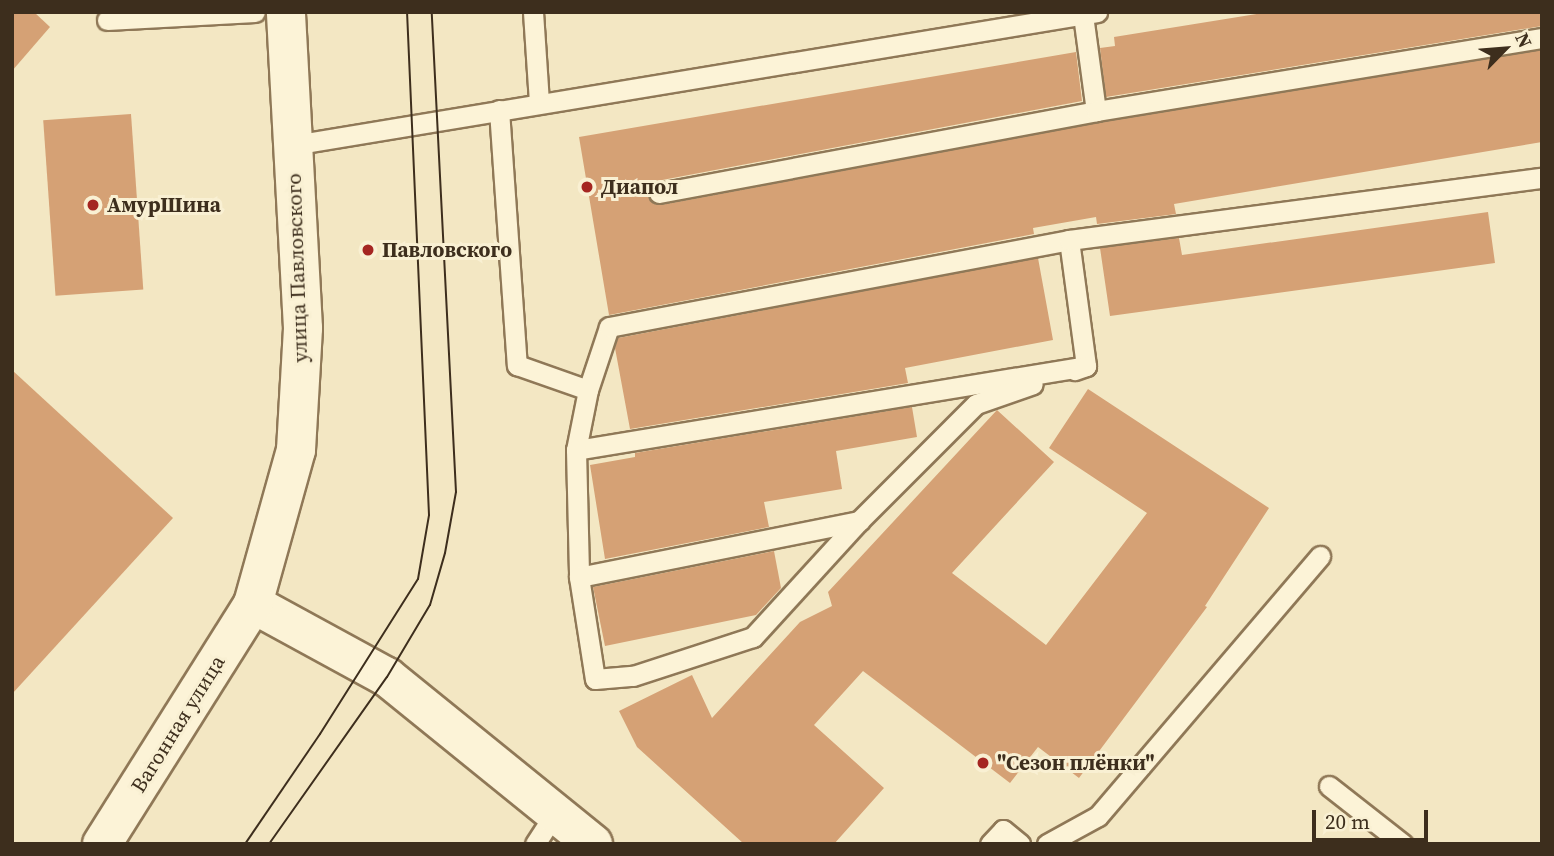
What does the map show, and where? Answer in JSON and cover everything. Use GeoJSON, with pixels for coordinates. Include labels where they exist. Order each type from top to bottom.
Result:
{"type":"FeatureCollection","features":[{"type":"Feature","properties":{"kind":"street","name":"улица Павловского"},"geometry":{"type":"LineString","coordinates":[[253,604],[296,450],[303,328],[286,12]]}},
{"type":"Feature","properties":{"kind":"street"},"geometry":{"type":"LineString","coordinates":[[253,604],[387,677],[593,844]]}},
{"type":"Feature","properties":{"kind":"street","name":"Вагонная улица"},"geometry":{"type":"LineString","coordinates":[[102,844],[253,604]]}},
{"type":"Feature","properties":{"kind":"lane"},"geometry":{"type":"LineString","coordinates":[[107,20],[255,12]]}},
{"type":"Feature","properties":{"kind":"lane"},"geometry":{"type":"LineString","coordinates":[[533,12],[539,103]]}},
{"type":"Feature","properties":{"kind":"lane"},"geometry":{"type":"LineString","coordinates":[[293,145],[1090,13],[1096,111]]}},
{"type":"Feature","properties":{"kind":"lane"},"geometry":{"type":"LineString","coordinates":[[659,193],[1096,111],[1542,38]]}},
{"type":"Feature","properties":{"kind":"lane"},"geometry":{"type":"LineString","coordinates":[[499,110],[517,365],[588,390]]}},
{"type":"Feature","properties":{"kind":"lane"},"geometry":{"type":"LineString","coordinates":[[1086,366],[976,404],[859,521],[753,637],[633,676],[595,679],[579,577],[576,450],[588,390],[609,327],[1069,240],[1542,178]]}},
{"type":"Feature","properties":{"kind":"lane"},"geometry":{"type":"LineString","coordinates":[[1069,240],[1086,366]]}},
{"type":"Feature","properties":{"kind":"lane"},"geometry":{"type":"LineString","coordinates":[[576,450],[1086,366]]}},
{"type":"Feature","properties":{"kind":"lane"},"geometry":{"type":"LineString","coordinates":[[579,577],[859,521]]}},
{"type":"Feature","properties":{"kind":"lane"},"geometry":{"type":"LineString","coordinates":[[1047,844],[1098,816],[1320,556]]}},
{"type":"Feature","properties":{"kind":"lane"},"geometry":{"type":"LineString","coordinates":[[1329,786],[1403,844]]}},
{"type":"Feature","properties":{"kind":"lane"},"geometry":{"type":"LineString","coordinates":[[535,844],[556,812]]}},
{"type":"Feature","properties":{"kind":"lane"},"geometry":{"type":"LineString","coordinates":[[990,844],[1003,830],[1020,844]]}},
{"type":"Feature","properties":{"kind":"building"},"geometry":{"type":"Polygon","coordinates":[[[12,12],[34,12],[50,27],[12,71],[12,12]]]}},
{"type":"Feature","properties":{"kind":"building"},"geometry":{"type":"Polygon","coordinates":[[[1269,12],[1542,12],[1542,26],[1106,97],[1100,48],[1115,46],[1114,37],[1269,12]]]}},
{"type":"Feature","properties":{"kind":"building"},"geometry":{"type":"Polygon","coordinates":[[[1542,50],[1542,142],[1174,204],[1176,214],[1097,224],[1096,217],[1033,228],[1034,234],[609,315],[579,137],[1076,52],[1082,101],[657,181],[648,188],[647,196],[654,204],[661,205],[1098,123],[1542,50]]]}},
{"type":"Feature","properties":{"kind":"building","name":"АмурШина"},"geometry":{"type":"Polygon","coordinates":[[[131,114],[143,290],[55,296],[43,120],[131,114]]]}},
{"type":"Feature","properties":{"kind":"building"},"geometry":{"type":"Polygon","coordinates":[[[1488,212],[1495,263],[1110,316],[1100,248],[1179,238],[1182,255],[1488,212]]]}},
{"type":"Feature","properties":{"kind":"building"},"geometry":{"type":"Polygon","coordinates":[[[1038,258],[1053,340],[905,368],[908,383],[630,429],[615,348],[618,338],[1038,258]]]}},
{"type":"Feature","properties":{"kind":"building"},"geometry":{"type":"Polygon","coordinates":[[[12,370],[173,518],[12,694],[12,370]]]}},
{"type":"Feature","properties":{"kind":"building"},"geometry":{"type":"Polygon","coordinates":[[[1088,389],[1269,508],[1205,606],[1207,607],[1079,778],[1038,747],[1010,783],[863,671],[814,725],[884,788],[834,844],[744,844],[637,747],[619,711],[692,675],[712,718],[800,622],[832,606],[828,592],[997,410],[1054,462],[952,573],[1046,645],[1147,513],[1049,448],[1088,389]]]}},
{"type":"Feature","properties":{"kind":"building"},"geometry":{"type":"Polygon","coordinates":[[[912,407],[917,437],[836,451],[842,489],[764,502],[769,527],[605,559],[590,465],[635,457],[635,453],[912,407]]]}},
{"type":"Feature","properties":{"kind":"building"},"geometry":{"type":"Polygon","coordinates":[[[774,551],[781,588],[756,615],[605,646],[593,587],[774,551]]]}},
{"type":"Feature","properties":{"kind":"tram line"},"geometry":{"type":"LineString","coordinates":[[245,844],[320,734],[418,579],[429,515],[407,12]]}},
{"type":"Feature","properties":{"kind":"tram line"},"geometry":{"type":"LineString","coordinates":[[269,844],[387,677],[430,605],[445,553],[456,492],[432,12]]}},
{"type":"Feature","properties":{"kind":"place","name":"Диапол"},"geometry":{"type":"Point","coordinates":[587,187]}},
{"type":"Feature","properties":{"kind":"place","name":"АмурШина"},"geometry":{"type":"Point","coordinates":[93,205]}},
{"type":"Feature","properties":{"kind":"place","name":"Павловского"},"geometry":{"type":"Point","coordinates":[368,250]}},
{"type":"Feature","properties":{"kind":"place","name":"\"Сезон плёнки\""},"geometry":{"type":"Point","coordinates":[983,763]}}]}
